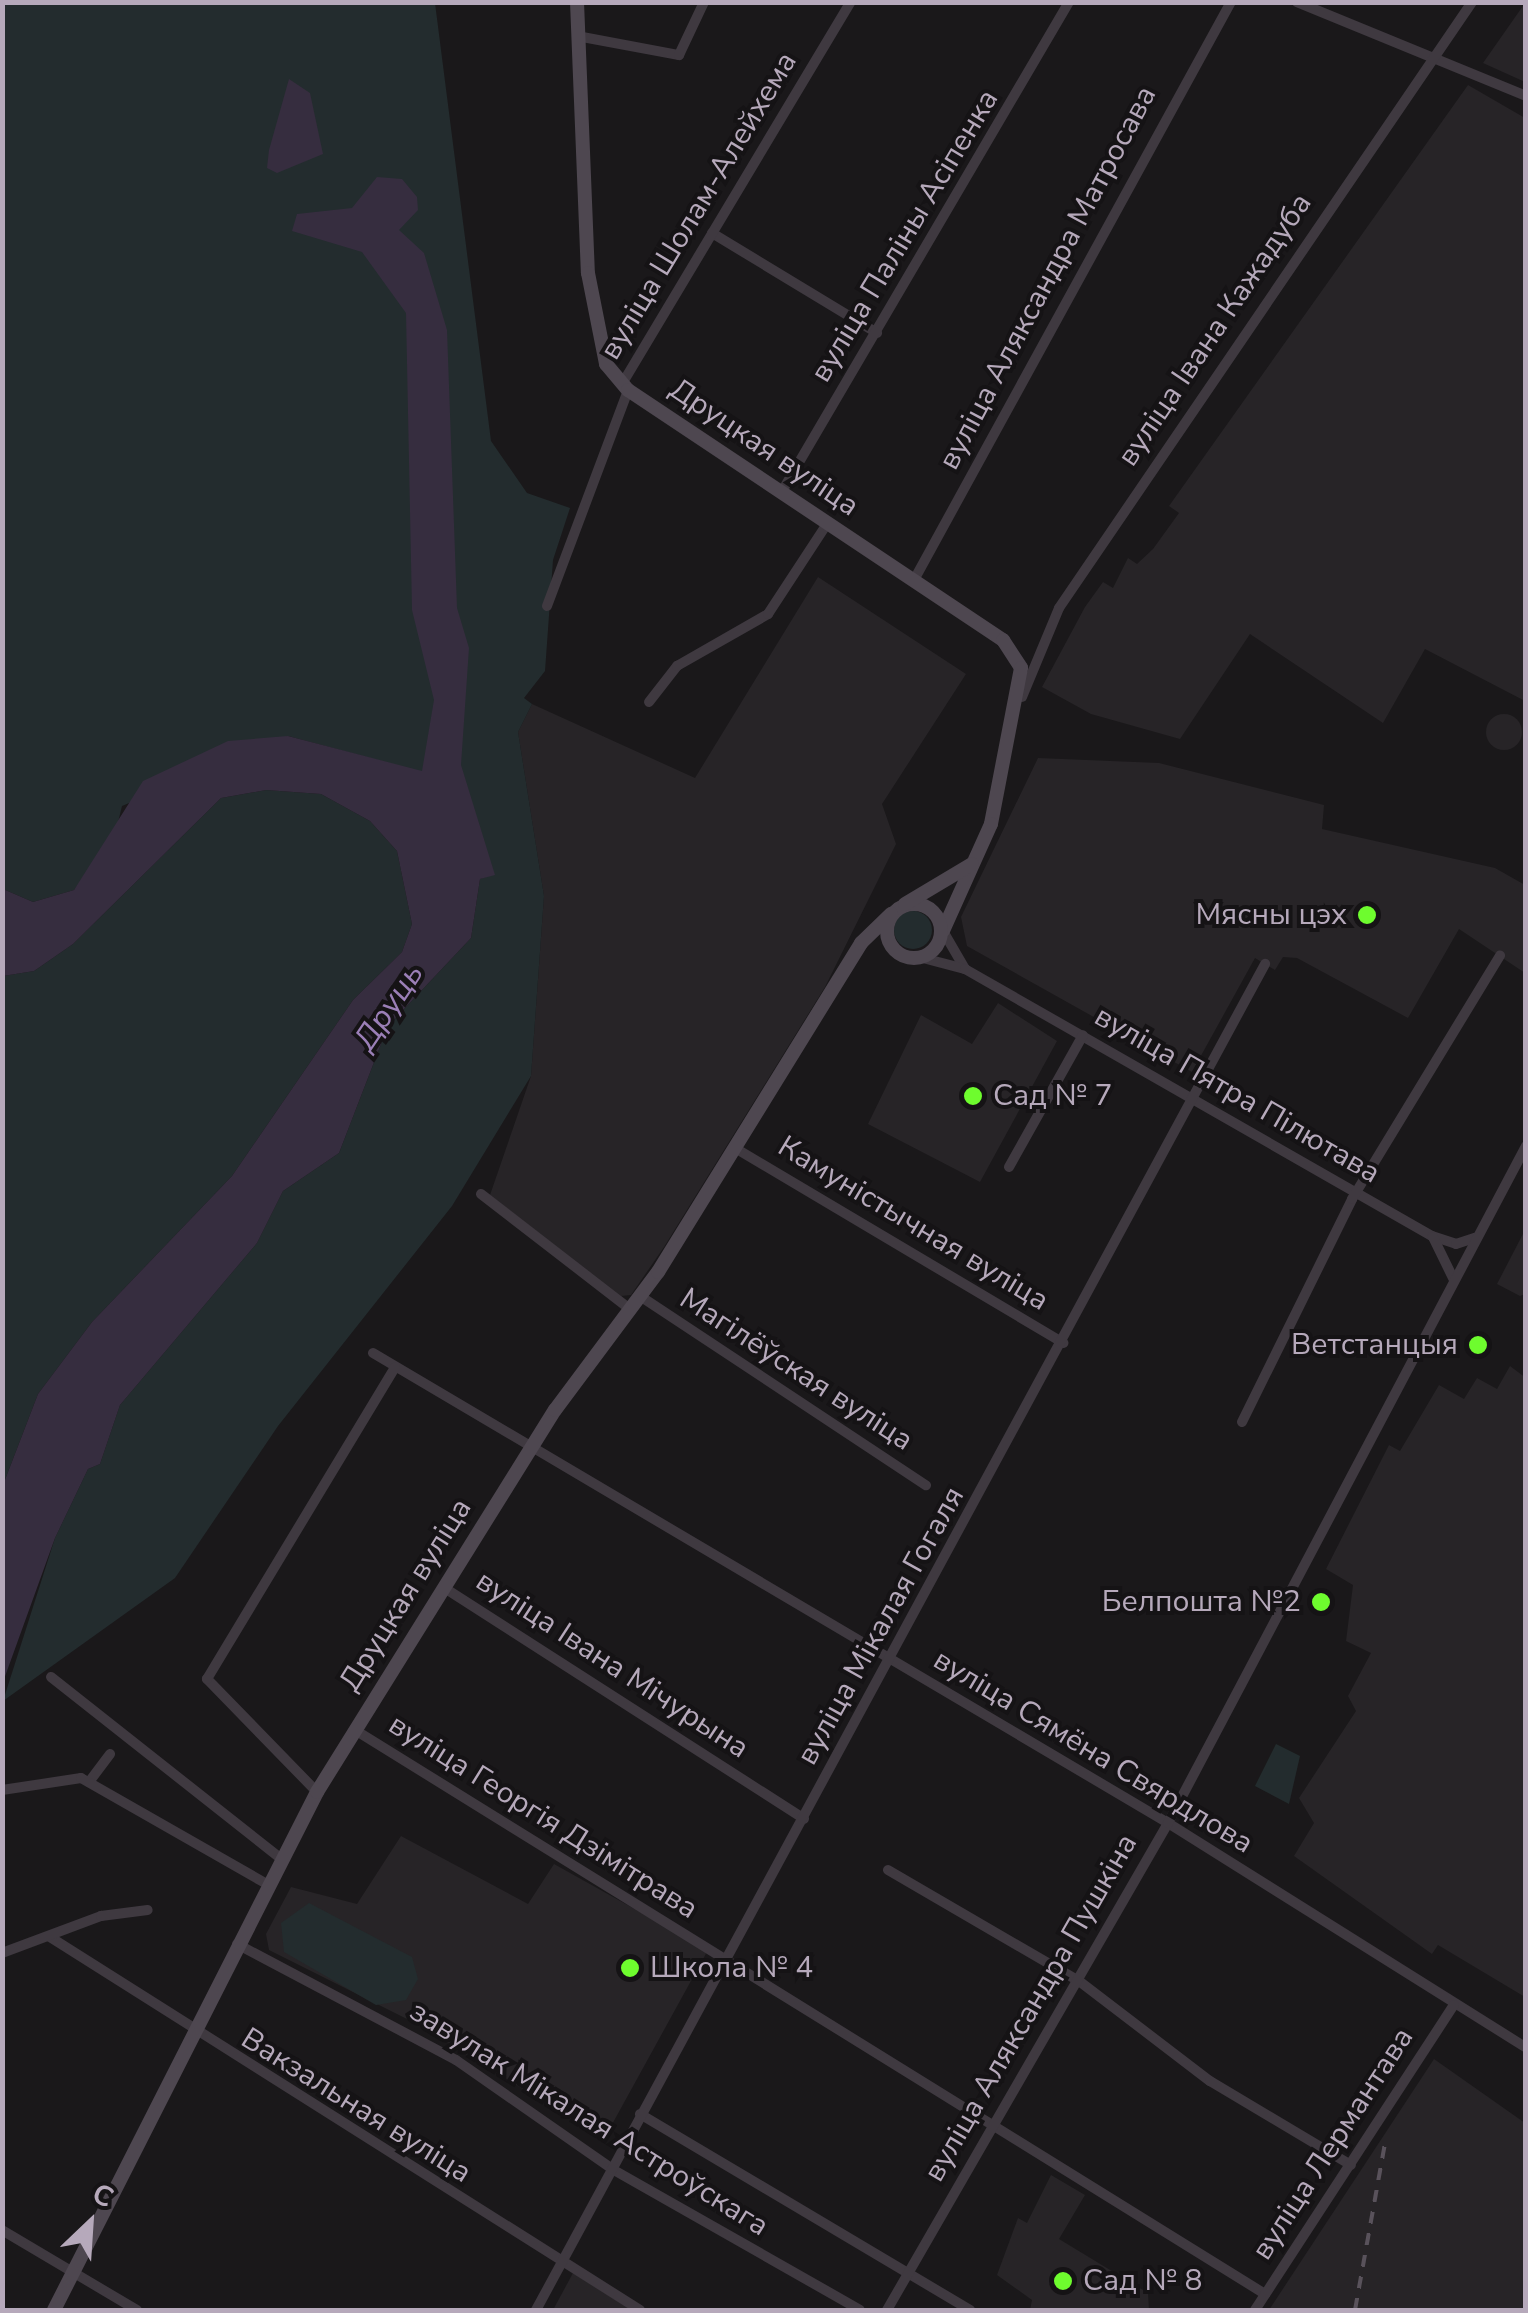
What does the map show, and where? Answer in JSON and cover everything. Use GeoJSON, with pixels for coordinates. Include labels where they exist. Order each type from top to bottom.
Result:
{"type":"FeatureCollection","features":[{"type":"Feature","properties":{"kind":"main road","name":"Друцкая вуліца"},"geometry":{"type":"LineString","coordinates":[[576,2],[594,338],[625,387],[1003,640],[1024,675],[1022,697]]}},
{"type":"Feature","properties":{"kind":"main road"},"geometry":{"type":"LineString","coordinates":[[861,942],[919,957],[937,948],[973,863],[1022,697]]}},
{"type":"Feature","properties":{"kind":"main road","name":"Друцкая вуліца"},"geometry":{"type":"LineString","coordinates":[[54,2310],[70,2271],[280,1858],[529,1450],[640,1296],[861,942],[895,911],[973,863]]}},
{"type":"Feature","properties":{"kind":"main road"},"geometry":{"type":"LineString","coordinates":[[898,951],[886,938],[895,911],[926,908],[944,931]]}},
{"type":"Feature","properties":{"kind":"street"},"geometry":{"type":"LineString","coordinates":[[577,36],[679,55],[704,2]]}},
{"type":"Feature","properties":{"kind":"street","name":"вуліца Шолам-Алейхема"},"geometry":{"type":"LineString","coordinates":[[546,606],[625,387],[851,2]]}},
{"type":"Feature","properties":{"kind":"street","name":"вуліца Паліны Асіпенка"},"geometry":{"type":"LineString","coordinates":[[781,492],[1069,2]]}},
{"type":"Feature","properties":{"kind":"street","name":"вуліца Аляксандра Матросава"},"geometry":{"type":"LineString","coordinates":[[914,580],[1231,2]]}},
{"type":"Feature","properties":{"kind":"street"},"geometry":{"type":"LineString","coordinates":[[1297,2],[1526,96]]}},
{"type":"Feature","properties":{"kind":"street","name":"вуліца Івана Кажадуба"},"geometry":{"type":"LineString","coordinates":[[1022,697],[1059,608],[1472,2]]}},
{"type":"Feature","properties":{"kind":"street"},"geometry":{"type":"LineString","coordinates":[[712,234],[877,333]]}},
{"type":"Feature","properties":{"kind":"street"},"geometry":{"type":"LineString","coordinates":[[649,702],[677,666],[768,614],[827,524]]}},
{"type":"Feature","properties":{"kind":"street"},"geometry":{"type":"LineString","coordinates":[[944,931],[966,969]]}},
{"type":"Feature","properties":{"kind":"street"},"geometry":{"type":"LineString","coordinates":[[1242,1422],[1356,1194],[1500,956]]}},
{"type":"Feature","properties":{"kind":"street","name":"вуліца Пятра Пілютава"},"geometry":{"type":"LineString","coordinates":[[919,957],[966,969],[1432,1236],[1470,1244],[1482,1230]]}},
{"type":"Feature","properties":{"kind":"street","name":"вуліца Мікалая Гогаля"},"geometry":{"type":"LineString","coordinates":[[536,2310],[1196,1101],[1265,964]]}},
{"type":"Feature","properties":{"kind":"street"},"geometry":{"type":"LineString","coordinates":[[1009,1167],[1083,1035]]}},
{"type":"Feature","properties":{"kind":"street","name":"вуліца Аляксандра Пушкіна"},"geometry":{"type":"LineString","coordinates":[[887,2310],[990,2125],[1168,1823],[1526,1146]]}},
{"type":"Feature","properties":{"kind":"street","name":"Камуністычная вуліца"},"geometry":{"type":"LineString","coordinates":[[735,1148],[1064,1343]]}},
{"type":"Feature","properties":{"kind":"street","name":"Магілёўская вуліца"},"geometry":{"type":"LineString","coordinates":[[481,1194],[630,1309]]}},
{"type":"Feature","properties":{"kind":"street"},"geometry":{"type":"LineString","coordinates":[[1432,1236],[1453,1280]]}},
{"type":"Feature","properties":{"kind":"street","name":"Магілёўская вуліца"},"geometry":{"type":"LineString","coordinates":[[640,1296],[926,1485]]}},
{"type":"Feature","properties":{"kind":"street","name":"вуліца Сямёна Свярдлова"},"geometry":{"type":"LineString","coordinates":[[373,1353],[529,1450],[1168,1823],[1526,2048]]}},
{"type":"Feature","properties":{"kind":"street"},"geometry":{"type":"LineString","coordinates":[[318,1792],[206,1679],[395,1368]]}},
{"type":"Feature","properties":{"kind":"street","name":"вуліца Івана Мічурына"},"geometry":{"type":"LineString","coordinates":[[443,1587],[804,1818]]}},
{"type":"Feature","properties":{"kind":"street"},"geometry":{"type":"LineString","coordinates":[[51,1677],[280,1858]]}},
{"type":"Feature","properties":{"kind":"street","name":"вуліца Георгія Дзімітрава"},"geometry":{"type":"LineString","coordinates":[[355,1730],[1266,2294]]}},
{"type":"Feature","properties":{"kind":"street"},"geometry":{"type":"LineString","coordinates":[[89,1782],[110,1754]]}},
{"type":"Feature","properties":{"kind":"street"},"geometry":{"type":"LineString","coordinates":[[2,1790],[49,1776],[89,1782],[267,1884]]}},
{"type":"Feature","properties":{"kind":"street"},"geometry":{"type":"LineString","coordinates":[[888,1870],[1078,1981],[1210,2081],[1351,2165]]}},
{"type":"Feature","properties":{"kind":"street"},"geometry":{"type":"LineString","coordinates":[[2,1953],[122,1910],[148,1910]]}},
{"type":"Feature","properties":{"kind":"street","name":"Вакзальная вуліца"},"geometry":{"type":"LineString","coordinates":[[50,1937],[191,2031],[640,2310]]}},
{"type":"Feature","properties":{"kind":"street","name":"завулак Мікалая Астроўскага"},"geometry":{"type":"LineString","coordinates":[[236,1944],[456,2060],[612,2169],[860,2310]]}},
{"type":"Feature","properties":{"kind":"street","name":"вуліца Лермантава"},"geometry":{"type":"LineString","coordinates":[[1255,2310],[1454,2005]]}},
{"type":"Feature","properties":{"kind":"street"},"geometry":{"type":"LineString","coordinates":[[640,2114],[970,2310]]}},
{"type":"Feature","properties":{"kind":"street"},"geometry":{"type":"LineString","coordinates":[[2,2230],[138,2310]]}},
{"type":"Feature","properties":{"kind":"shaded area"},"geometry":{"type":"Polygon","coordinates":[[[3,3],[435,3],[491,441],[527,493],[570,508],[553,560],[545,671],[524,698],[532,704],[518,732],[544,896],[531,1076],[452,1206],[278,1426],[175,1578],[3,1701],[55,1538],[88,1469],[100,1464],[120,1405],[257,1243],[283,1191],[339,1153],[388,1026],[471,938],[480,879],[494,874],[422,772],[288,736],[122,806],[115,835],[74,890],[33,902],[3,889],[3,3]]]}},
{"type":"Feature","properties":{"kind":"shaded area"},"geometry":{"type":"Polygon","coordinates":[[[1525,3],[1525,82],[1483,63],[1525,3]]]}},
{"type":"Feature","properties":{"kind":"shaded area"},"geometry":{"type":"Polygon","coordinates":[[[1468,85],[1525,118],[1525,701],[1425,649],[1383,723],[1250,634],[1180,739],[1091,714],[1042,687],[1085,607],[1103,582],[1113,588],[1128,558],[1137,564],[1179,513],[1169,506],[1468,85]]]}},
{"type":"Feature","properties":{"kind":"shaded area"},"geometry":{"type":"Polygon","coordinates":[[[818,577],[966,674],[882,804],[896,844],[825,987],[664,1247],[631,1295],[621,1296],[490,1195],[531,1076],[544,896],[518,732],[532,704],[695,778],[818,577]]]}},
{"type":"Feature","properties":{"kind":"shaded area"},"geometry":{"type":"Polygon","coordinates":[[[1504,714],[1517,719],[1522,732],[1517,745],[1504,750],[1491,745],[1486,732],[1491,719],[1504,714]]]}},
{"type":"Feature","properties":{"kind":"shaded area"},"geometry":{"type":"Polygon","coordinates":[[[1038,758],[1159,763],[1324,805],[1322,829],[1495,868],[1525,885],[1525,973],[1459,929],[1408,1018],[1297,958],[1283,957],[1275,970],[1255,958],[1192,1072],[967,946],[961,917],[1038,758]]]}},
{"type":"Feature","properties":{"kind":"shaded area"},"geometry":{"type":"Polygon","coordinates":[[[266,790],[321,794],[370,821],[397,851],[412,924],[402,952],[353,1000],[232,1176],[92,1322],[38,1394],[3,1485],[3,976],[34,971],[73,944],[221,798],[266,790]]]}},
{"type":"Feature","properties":{"kind":"shaded area"},"geometry":{"type":"Polygon","coordinates":[[[913,911],[927,916],[932,930],[927,944],[913,949],[899,944],[894,930],[899,916],[913,911]]]}},
{"type":"Feature","properties":{"kind":"shaded area"},"geometry":{"type":"Polygon","coordinates":[[[998,1003],[1057,1041],[980,1182],[868,1124],[921,1015],[972,1044],[998,1003]]]}},
{"type":"Feature","properties":{"kind":"shaded area"},"geometry":{"type":"Polygon","coordinates":[[[1525,1230],[1525,1294],[1520,1296],[1497,1284],[1525,1230]]]}},
{"type":"Feature","properties":{"kind":"shaded area"},"geometry":{"type":"Polygon","coordinates":[[[1510,1366],[1526,1378],[1525,1997],[1438,1945],[1432,1954],[1294,1856],[1314,1823],[1299,1798],[1356,1711],[1348,1696],[1371,1653],[1346,1641],[1353,1585],[1326,1569],[1389,1445],[1400,1451],[1439,1385],[1464,1399],[1477,1378],[1497,1389],[1510,1366]]]}},
{"type":"Feature","properties":{"kind":"shaded area"},"geometry":{"type":"Polygon","coordinates":[[[1276,1744],[1300,1756],[1289,1804],[1255,1786],[1276,1744]]]}},
{"type":"Feature","properties":{"kind":"shaded area"},"geometry":{"type":"Polygon","coordinates":[[[401,1836],[528,1904],[554,1864],[708,1950],[604,2139],[417,2024],[269,1950],[266,1934],[291,1887],[357,1904],[401,1836]]]}},
{"type":"Feature","properties":{"kind":"shaded area"},"geometry":{"type":"Polygon","coordinates":[[[309,1903],[412,1957],[418,1979],[406,2000],[376,2005],[284,1952],[281,1923],[309,1903]]]}},
{"type":"Feature","properties":{"kind":"shaded area"},"geometry":{"type":"Polygon","coordinates":[[[1434,2059],[1525,2123],[1525,2310],[1269,2310],[1434,2059]]]}},
{"type":"Feature","properties":{"kind":"shaded area"},"geometry":{"type":"Polygon","coordinates":[[[1051,2175],[1085,2195],[1059,2239],[1148,2293],[1149,2310],[1030,2310],[1032,2300],[997,2275],[1018,2218],[1027,2223],[1051,2175]]]}},
{"type":"Feature","properties":{"kind":"shaded area"},"geometry":{"type":"Polygon","coordinates":[[[573,2273],[632,2310],[553,2310],[573,2273]]]}},
{"type":"Feature","properties":{"kind":"water"},"geometry":{"type":"Polygon","coordinates":[[[289,79],[310,93],[323,154],[277,173],[267,168],[269,150],[289,79]]]}},
{"type":"Feature","properties":{"kind":"water","name":"Друць"},"geometry":{"type":"Polygon","coordinates":[[[377,177],[402,179],[417,197],[418,210],[399,230],[424,253],[447,330],[457,608],[469,648],[461,765],[495,875],[480,879],[471,938],[388,1026],[339,1153],[283,1191],[257,1243],[120,1405],[100,1464],[88,1469],[55,1538],[3,1682],[3,1485],[38,1394],[92,1322],[232,1176],[353,1000],[402,952],[412,924],[397,851],[370,821],[321,794],[266,790],[221,798],[73,944],[34,971],[3,976],[3,889],[33,902],[74,890],[143,781],[228,741],[288,736],[422,771],[434,700],[412,610],[406,313],[362,252],[292,231],[297,214],[352,208],[377,177]]]}},
{"type":"Feature","properties":{"kind":"railway"},"geometry":{"type":"LineString","coordinates":[[1355,2310],[1385,2143]]}},
{"type":"Feature","properties":{"kind":"place","name":"Мясны цэх"},"geometry":{"type":"Point","coordinates":[1367,915]}},
{"type":"Feature","properties":{"kind":"place","name":"Сад № 7"},"geometry":{"type":"Point","coordinates":[973,1096]}},
{"type":"Feature","properties":{"kind":"place","name":"Ветстанцыя"},"geometry":{"type":"Point","coordinates":[1478,1345]}},
{"type":"Feature","properties":{"kind":"place","name":"Белпошта №2"},"geometry":{"type":"Point","coordinates":[1321,1602]}},
{"type":"Feature","properties":{"kind":"place","name":"Школа № 4"},"geometry":{"type":"Point","coordinates":[630,1968]}},
{"type":"Feature","properties":{"kind":"place","name":"Сад № 8"},"geometry":{"type":"Point","coordinates":[1063,2281]}}]}
